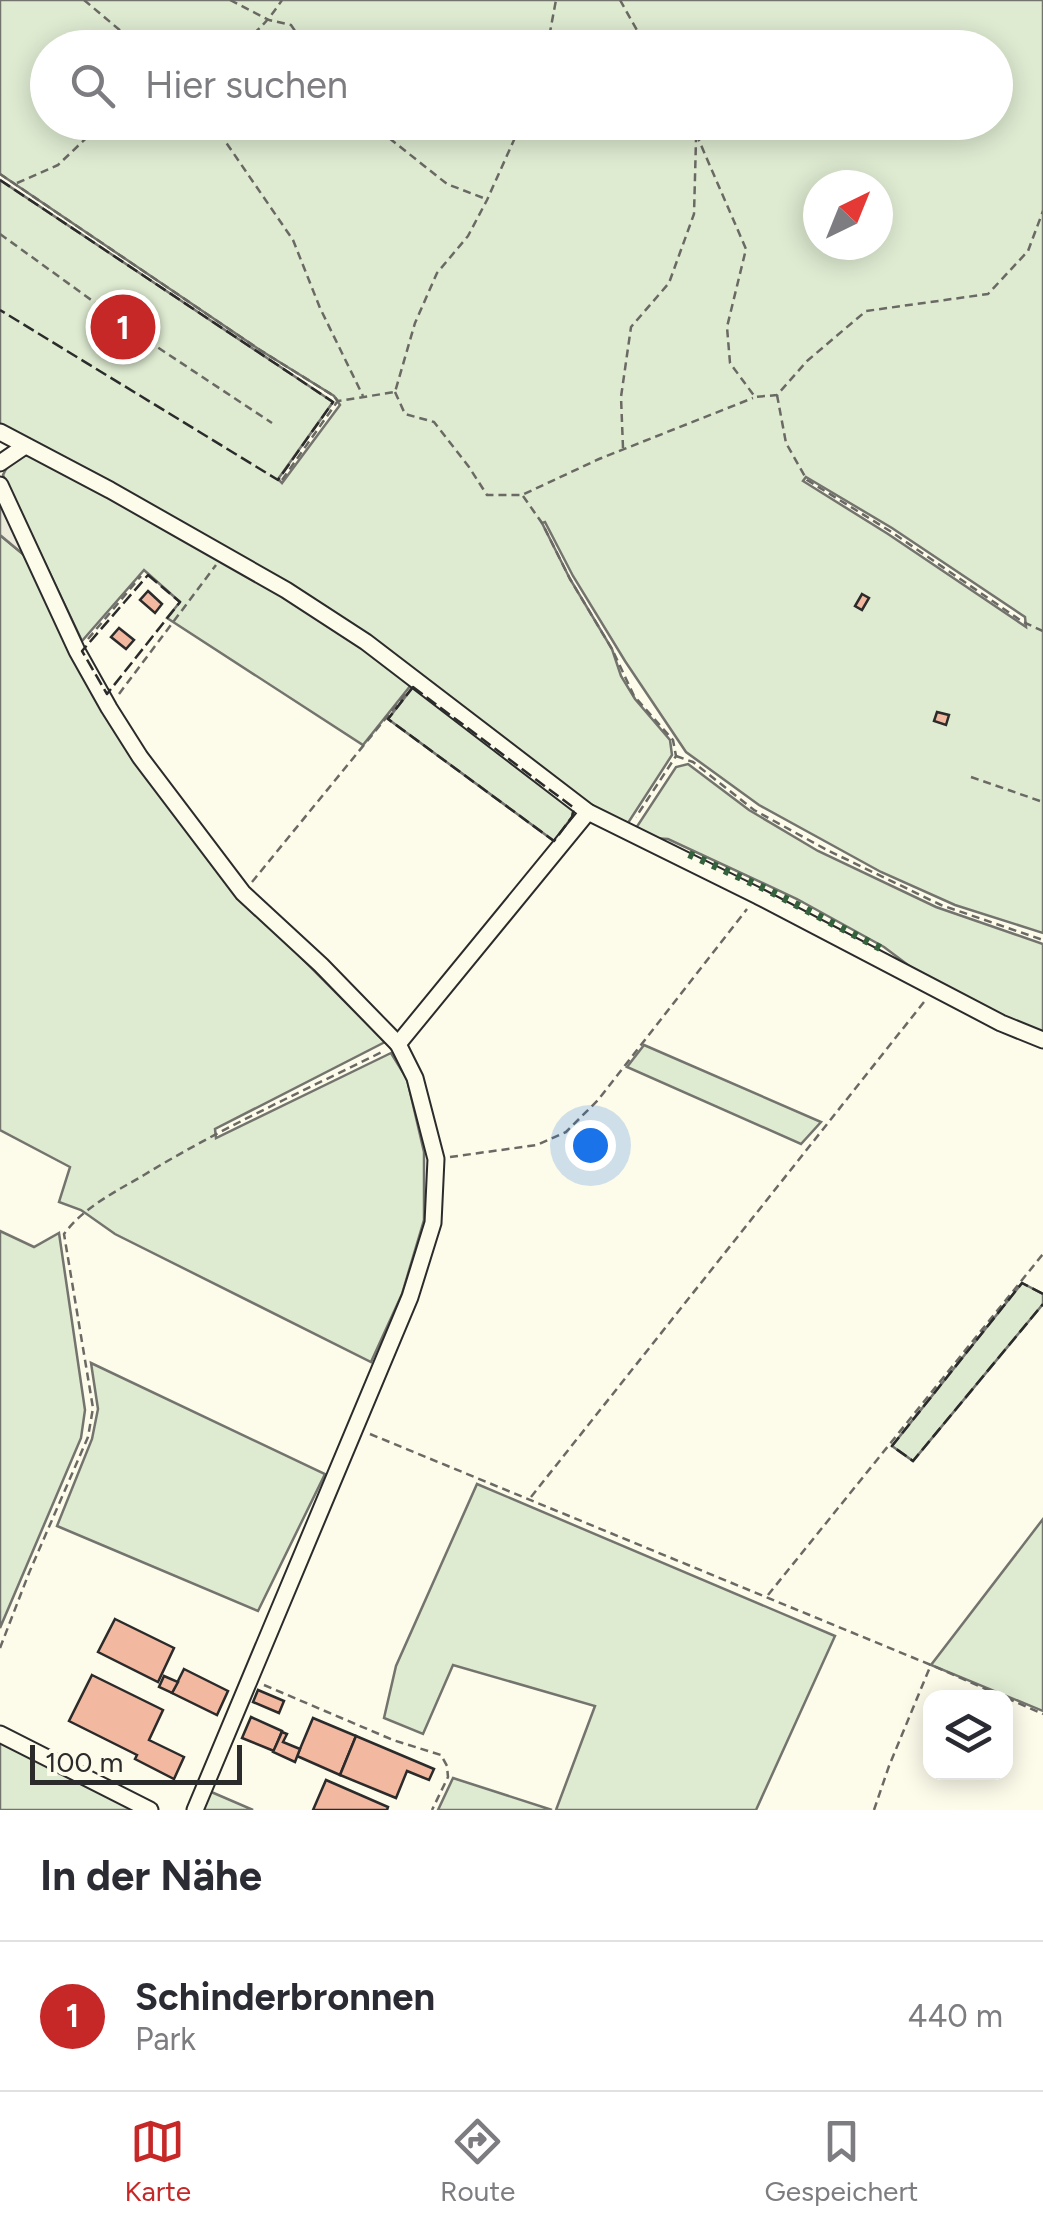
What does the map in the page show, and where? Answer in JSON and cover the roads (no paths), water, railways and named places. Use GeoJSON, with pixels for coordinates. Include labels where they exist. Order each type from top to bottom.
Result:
{"type":"FeatureCollection","features":[{"type":"Feature","properties":{"kind":"street"},"geometry":{"type":"LineString","coordinates":[[0,432],[286,590],[366,642],[588,812],[1001,1023],[1043,1040]]}},
{"type":"Feature","properties":{"kind":"street"},"geometry":{"type":"LineString","coordinates":[[0,463],[26,446]]}},
{"type":"Feature","properties":{"kind":"street"},"geometry":{"type":"LineString","coordinates":[[0,485],[77,651],[140,757],[242,893],[321,965],[398,1044],[416,1078],[436,1159],[432,1223],[410,1297],[195,1810]]}},
{"type":"Feature","properties":{"kind":"street"},"geometry":{"type":"LineString","coordinates":[[398,1044],[588,812]]}},
{"type":"Feature","properties":{"kind":"street"},"geometry":{"type":"LineString","coordinates":[[0,1734],[150,1810]]}},
{"type":"Feature","properties":{"kind":"place","name":"Schinderbronnen"},"geometry":{"type":"Point","coordinates":[123,327]}}]}
